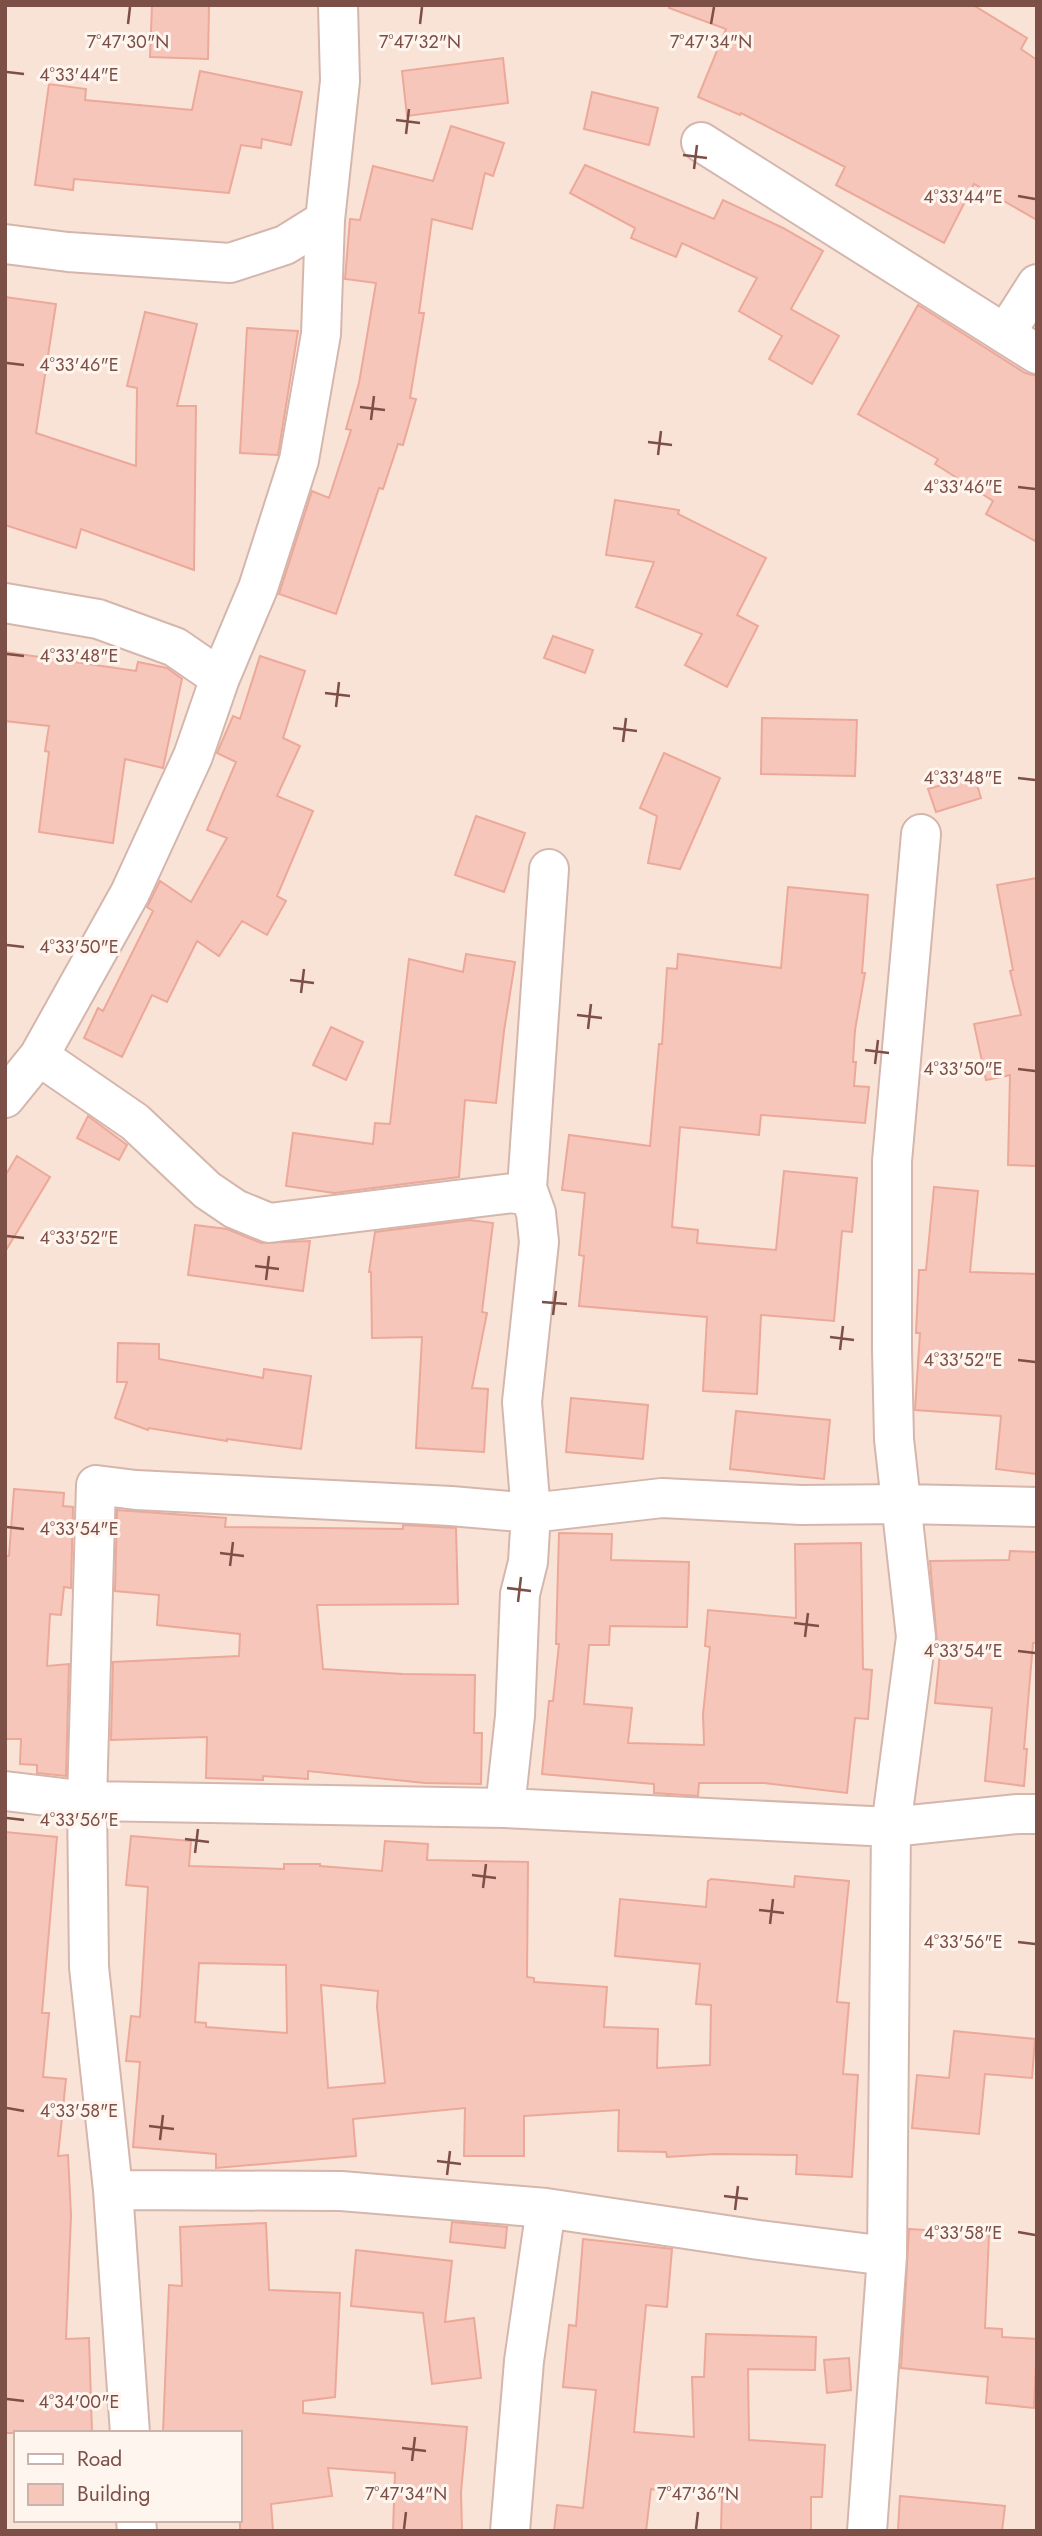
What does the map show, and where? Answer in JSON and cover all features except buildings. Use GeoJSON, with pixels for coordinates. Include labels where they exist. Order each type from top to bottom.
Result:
{"type":"FeatureCollection","features":[{"type":"Feature","properties":{"kind":"street"},"geometry":{"type":"LineString","coordinates":[[5,1098],[39,1056],[130,893],[193,756],[220,678],[258,588],[299,460],[321,334],[325,220],[340,81],[338,5]]}},
{"type":"Feature","properties":{"kind":"street"},"geometry":{"type":"LineString","coordinates":[[701,142],[1021,344],[1037,284]]}},
{"type":"Feature","properties":{"kind":"street"},"geometry":{"type":"LineString","coordinates":[[5,244],[68,252],[230,263],[285,244],[325,220]]}},
{"type":"Feature","properties":{"kind":"street"},"geometry":{"type":"LineString","coordinates":[[5,603],[98,619],[175,647],[220,678]]}},
{"type":"Feature","properties":{"kind":"street"},"geometry":{"type":"LineString","coordinates":[[867,2531],[887,2256],[891,1827],[916,1637],[894,1439],[892,1161],[921,834]]}},
{"type":"Feature","properties":{"kind":"street"},"geometry":{"type":"LineString","coordinates":[[505,1808],[515,1716],[520,1594],[528,1562],[531,1513],[522,1402],[539,1242],[536,1213],[527,1188],[549,869]]}},
{"type":"Feature","properties":{"kind":"street"},"geometry":{"type":"LineString","coordinates":[[39,1056],[135,1122],[207,1190],[235,1209],[269,1223],[512,1193],[522,1195],[527,1188]]}},
{"type":"Feature","properties":{"kind":"street"},"geometry":{"type":"LineString","coordinates":[[130,2431],[113,2190],[89,1967],[87,1801],[96,1485],[149,1491],[451,1506],[531,1513],[662,1498],[801,1505],[1037,1507]]}},
{"type":"Feature","properties":{"kind":"street"},"geometry":{"type":"LineString","coordinates":[[5,1791],[87,1801],[505,1808],[891,1827],[1037,1814]]}},
{"type":"Feature","properties":{"kind":"street"},"geometry":{"type":"LineString","coordinates":[[113,2190],[341,2191],[546,2208],[887,2256]]}},
{"type":"Feature","properties":{"kind":"street"},"geometry":{"type":"LineString","coordinates":[[509,2531],[524,2361],[546,2208]]}},
{"type":"Feature","properties":{"kind":"shaded area"},"geometry":{"type":"Polygon","coordinates":[[[5,5],[1037,5],[1037,2531],[5,2531],[5,5]]]}}]}
